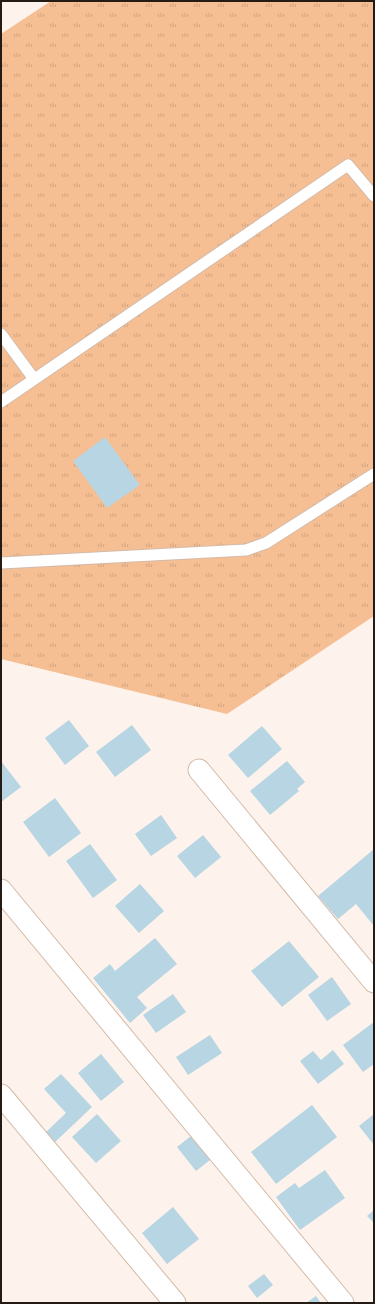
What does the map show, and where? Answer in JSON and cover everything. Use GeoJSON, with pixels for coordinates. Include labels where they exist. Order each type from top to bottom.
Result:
{"type":"FeatureCollection","features":[{"type":"Feature","properties":{"kind":"street"},"geometry":{"type":"LineString","coordinates":[[199,770],[374,982]]}},
{"type":"Feature","properties":{"kind":"street"},"geometry":{"type":"LineString","coordinates":[[1,890],[343,1303]]}},
{"type":"Feature","properties":{"kind":"street"},"geometry":{"type":"LineString","coordinates":[[1,1095],[175,1303]]}},
{"type":"Feature","properties":{"kind":"lane"},"geometry":{"type":"LineString","coordinates":[[1,402],[348,165],[374,196]]}},
{"type":"Feature","properties":{"kind":"lane"},"geometry":{"type":"LineString","coordinates":[[1,334],[34,379]]}},
{"type":"Feature","properties":{"kind":"lane"},"geometry":{"type":"LineString","coordinates":[[1,563],[246,550],[266,543],[374,474]]}},
{"type":"Feature","properties":{"kind":"green space"},"geometry":{"type":"Polygon","coordinates":[[[51,1],[374,1],[374,616],[227,714],[1,659],[1,34],[51,1]]]}},
{"type":"Feature","properties":{"kind":"building"},"geometry":{"type":"Polygon","coordinates":[[[105,437],[140,485],[107,508],[73,461],[105,437]]]}},
{"type":"Feature","properties":{"kind":"building"},"geometry":{"type":"Polygon","coordinates":[[[69,720],[89,746],[65,765],[45,738],[69,720]]]}},
{"type":"Feature","properties":{"kind":"building"},"geometry":{"type":"Polygon","coordinates":[[[132,725],[151,750],[115,777],[96,752],[132,725]]]}},
{"type":"Feature","properties":{"kind":"building"},"geometry":{"type":"Polygon","coordinates":[[[262,726],[282,749],[248,778],[228,755],[262,726]]]}},
{"type":"Feature","properties":{"kind":"building"},"geometry":{"type":"Polygon","coordinates":[[[1,761],[21,787],[1,802],[1,761]]]}},
{"type":"Feature","properties":{"kind":"building"},"geometry":{"type":"Polygon","coordinates":[[[287,761],[305,782],[297,789],[299,791],[270,815],[250,791],[287,761]]]}},
{"type":"Feature","properties":{"kind":"building"},"geometry":{"type":"Polygon","coordinates":[[[55,798],[81,833],[49,857],[23,822],[55,798]]]}},
{"type":"Feature","properties":{"kind":"building"},"geometry":{"type":"Polygon","coordinates":[[[161,815],[177,838],[151,856],[135,834],[161,815]]]}},
{"type":"Feature","properties":{"kind":"building"},"geometry":{"type":"Polygon","coordinates":[[[203,835],[221,857],[195,878],[177,856],[203,835]]]}},
{"type":"Feature","properties":{"kind":"building"},"geometry":{"type":"Polygon","coordinates":[[[90,844],[117,880],[93,898],[66,861],[90,844]]]}},
{"type":"Feature","properties":{"kind":"building"},"geometry":{"type":"Polygon","coordinates":[[[374,849],[374,926],[356,904],[338,919],[318,896],[374,849]]]}},
{"type":"Feature","properties":{"kind":"building"},"geometry":{"type":"Polygon","coordinates":[[[140,884],[164,911],[139,933],[115,906],[140,884]]]}},
{"type":"Feature","properties":{"kind":"building"},"geometry":{"type":"Polygon","coordinates":[[[155,938],[177,964],[137,997],[147,1008],[130,1023],[93,978],[110,964],[115,971],[155,938]]]}},
{"type":"Feature","properties":{"kind":"building"},"geometry":{"type":"Polygon","coordinates":[[[289,941],[319,977],[282,1007],[251,971],[289,941]]]}},
{"type":"Feature","properties":{"kind":"building"},"geometry":{"type":"Polygon","coordinates":[[[332,977],[351,1004],[327,1021],[308,995],[332,977]]]}},
{"type":"Feature","properties":{"kind":"building"},"geometry":{"type":"Polygon","coordinates":[[[173,994],[186,1012],[156,1033],[143,1015],[173,994]]]}},
{"type":"Feature","properties":{"kind":"building"},"geometry":{"type":"Polygon","coordinates":[[[374,1022],[374,1064],[363,1072],[343,1045],[374,1022]]]}},
{"type":"Feature","properties":{"kind":"building"},"geometry":{"type":"Polygon","coordinates":[[[210,1035],[222,1053],[188,1075],[176,1057],[210,1035]]]}},
{"type":"Feature","properties":{"kind":"building"},"geometry":{"type":"Polygon","coordinates":[[[333,1050],[344,1064],[318,1084],[300,1061],[313,1051],[321,1060],[333,1050]]]}},
{"type":"Feature","properties":{"kind":"building"},"geometry":{"type":"Polygon","coordinates":[[[101,1054],[124,1082],[101,1101],[78,1073],[101,1054]]]}},
{"type":"Feature","properties":{"kind":"building"},"geometry":{"type":"Polygon","coordinates":[[[61,1074],[92,1107],[54,1143],[45,1133],[66,1113],[44,1089],[61,1074]]]}},
{"type":"Feature","properties":{"kind":"building"},"geometry":{"type":"Polygon","coordinates":[[[312,1105],[337,1137],[276,1184],[251,1152],[312,1105]]]}},
{"type":"Feature","properties":{"kind":"building"},"geometry":{"type":"Polygon","coordinates":[[[97,1114],[121,1141],[96,1163],[72,1137],[97,1114]]]}},
{"type":"Feature","properties":{"kind":"building"},"geometry":{"type":"Polygon","coordinates":[[[374,1114],[374,1145],[359,1126],[374,1114]]]}},
{"type":"Feature","properties":{"kind":"building"},"geometry":{"type":"Polygon","coordinates":[[[191,1136],[210,1160],[196,1171],[177,1147],[191,1136]]]}},
{"type":"Feature","properties":{"kind":"building"},"geometry":{"type":"Polygon","coordinates":[[[325,1170],[345,1198],[300,1230],[276,1197],[295,1183],[299,1188],[325,1170]]]}},
{"type":"Feature","properties":{"kind":"building"},"geometry":{"type":"Polygon","coordinates":[[[173,1207],[199,1239],[167,1264],[142,1233],[173,1207]]]}},
{"type":"Feature","properties":{"kind":"building"},"geometry":{"type":"Polygon","coordinates":[[[374,1210],[374,1223],[367,1216],[374,1210]]]}},
{"type":"Feature","properties":{"kind":"building"},"geometry":{"type":"Polygon","coordinates":[[[264,1274],[273,1285],[257,1298],[248,1286],[264,1274]]]}},
{"type":"Feature","properties":{"kind":"building"},"geometry":{"type":"Polygon","coordinates":[[[316,1296],[321,1303],[306,1303],[316,1296]]]}}]}
